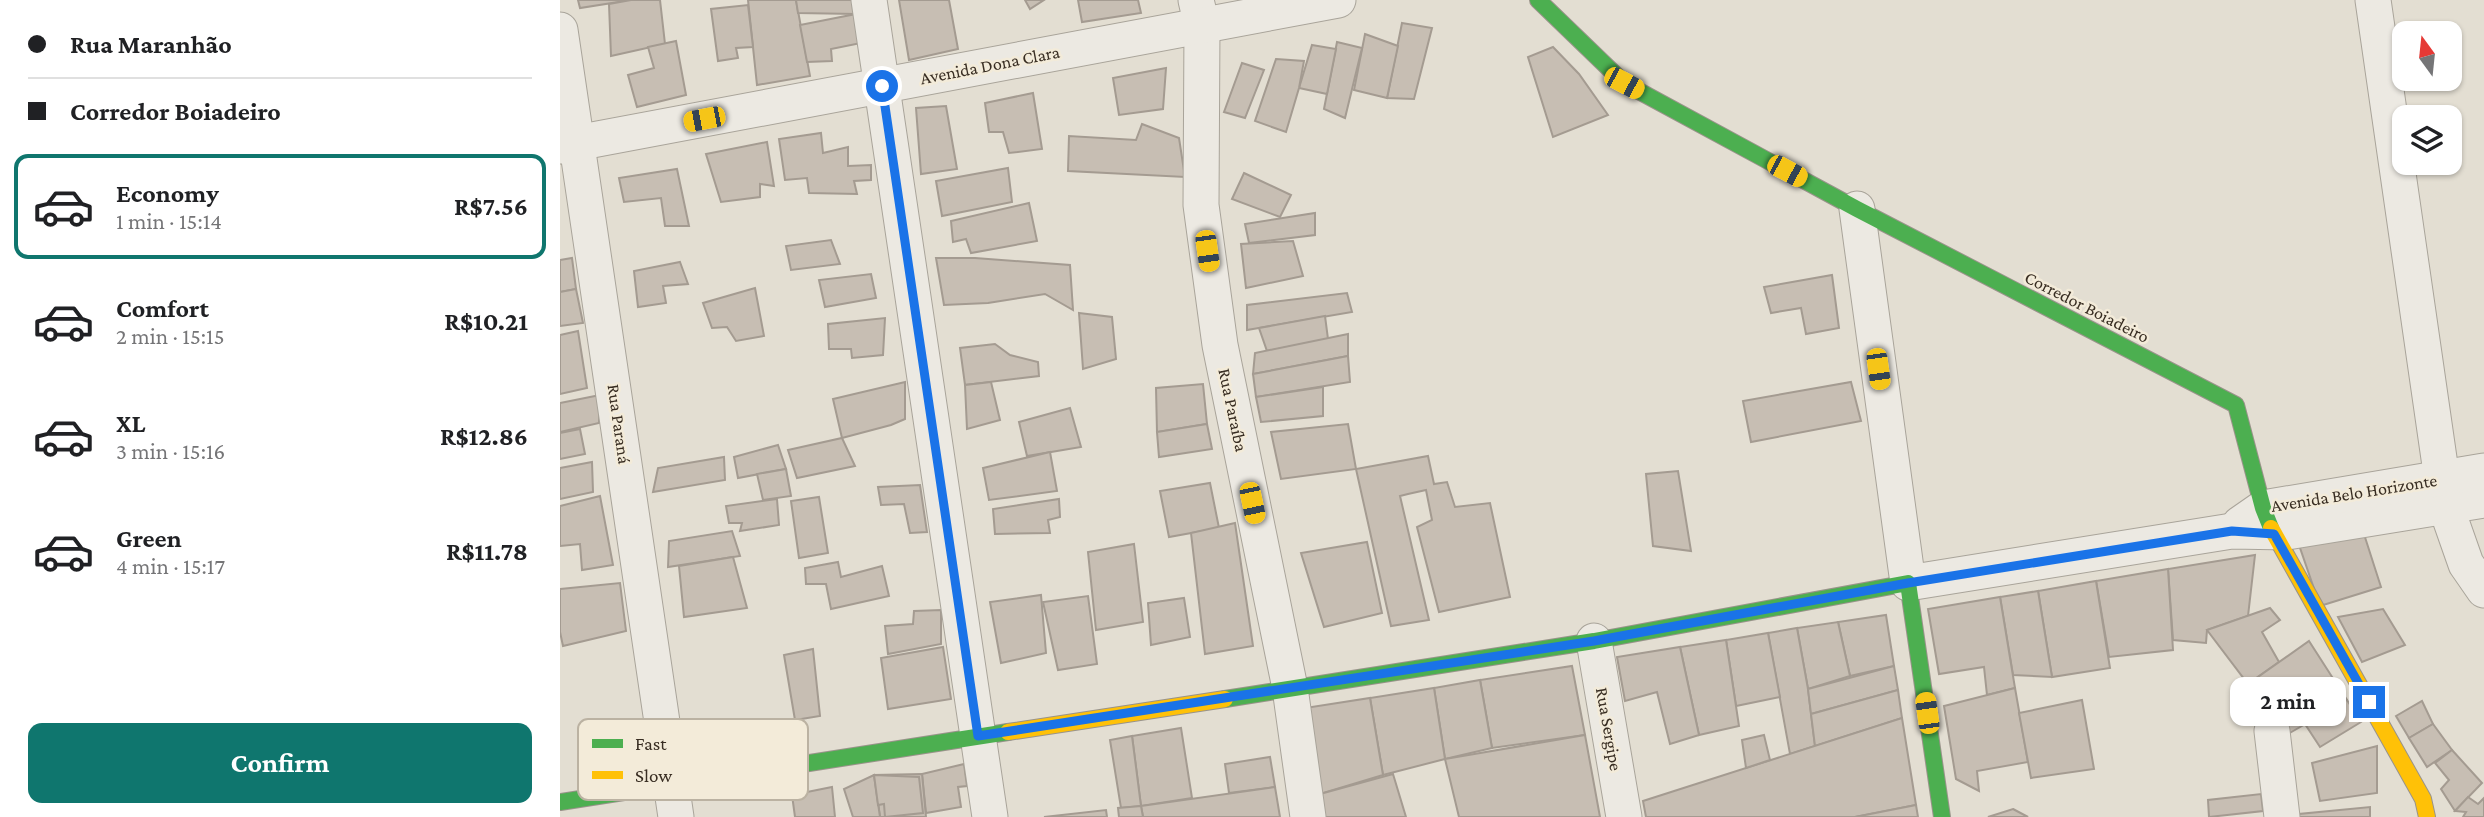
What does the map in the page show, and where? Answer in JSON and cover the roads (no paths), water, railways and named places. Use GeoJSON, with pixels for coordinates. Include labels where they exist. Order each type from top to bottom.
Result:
{"type":"FeatureCollection","features":[{"type":"Feature","properties":{"kind":"street"},"geometry":{"type":"LineString","coordinates":[[869,0],[990,817]]}},
{"type":"Feature","properties":{"kind":"street","name":"Avenida Dona Clara"},"geometry":{"type":"LineString","coordinates":[[569,145],[882,86],[1199,13],[1338,0]]}},
{"type":"Feature","properties":{"kind":"street","name":"Corredor Boiadeiro"},"geometry":{"type":"LineString","coordinates":[[1538,0],[1624,83],[1857,209],[2236,405],[2268,521],[2423,799],[2427,817]]}},
{"type":"Feature","properties":{"kind":"street"},"geometry":{"type":"LineString","coordinates":[[2373,0],[2444,493],[2466,565],[2484,590]]}},
{"type":"Feature","properties":{"kind":"street","name":"Rua Paraíba"},"geometry":{"type":"LineString","coordinates":[[1199,13],[1201,205],[1220,345],[1290,688],[1307,817]]}},
{"type":"Feature","properties":{"kind":"street","name":"Rua Paraná"},"geometry":{"type":"LineString","coordinates":[[560,30],[569,145],[661,719]]}},
{"type":"Feature","properties":{"kind":"street"},"geometry":{"type":"LineString","coordinates":[[1857,209],[1942,817]]}},
{"type":"Feature","properties":{"kind":"street","name":"Avenida Belo Horizonte"},"geometry":{"type":"LineString","coordinates":[[2444,493],[2484,471]]}},
{"type":"Feature","properties":{"kind":"street","name":"Avenida Belo Horizonte"},"geometry":{"type":"LineString","coordinates":[[808,772],[978,736],[1594,641],[1908,583],[2232,531],[2268,521],[2444,493],[2484,500]]}},
{"type":"Feature","properties":{"kind":"street","name":"Rua Sergipe"},"geometry":{"type":"LineString","coordinates":[[1594,641],[1624,817]]}},
{"type":"Feature","properties":{"kind":"street"},"geometry":{"type":"LineString","coordinates":[[2272,731],[2282,817]]}},
{"type":"Feature","properties":{"kind":"street","name":"Avenida Belo Horizonte"},"geometry":{"type":"LineString","coordinates":[[560,802],[674,801]]}}]}
